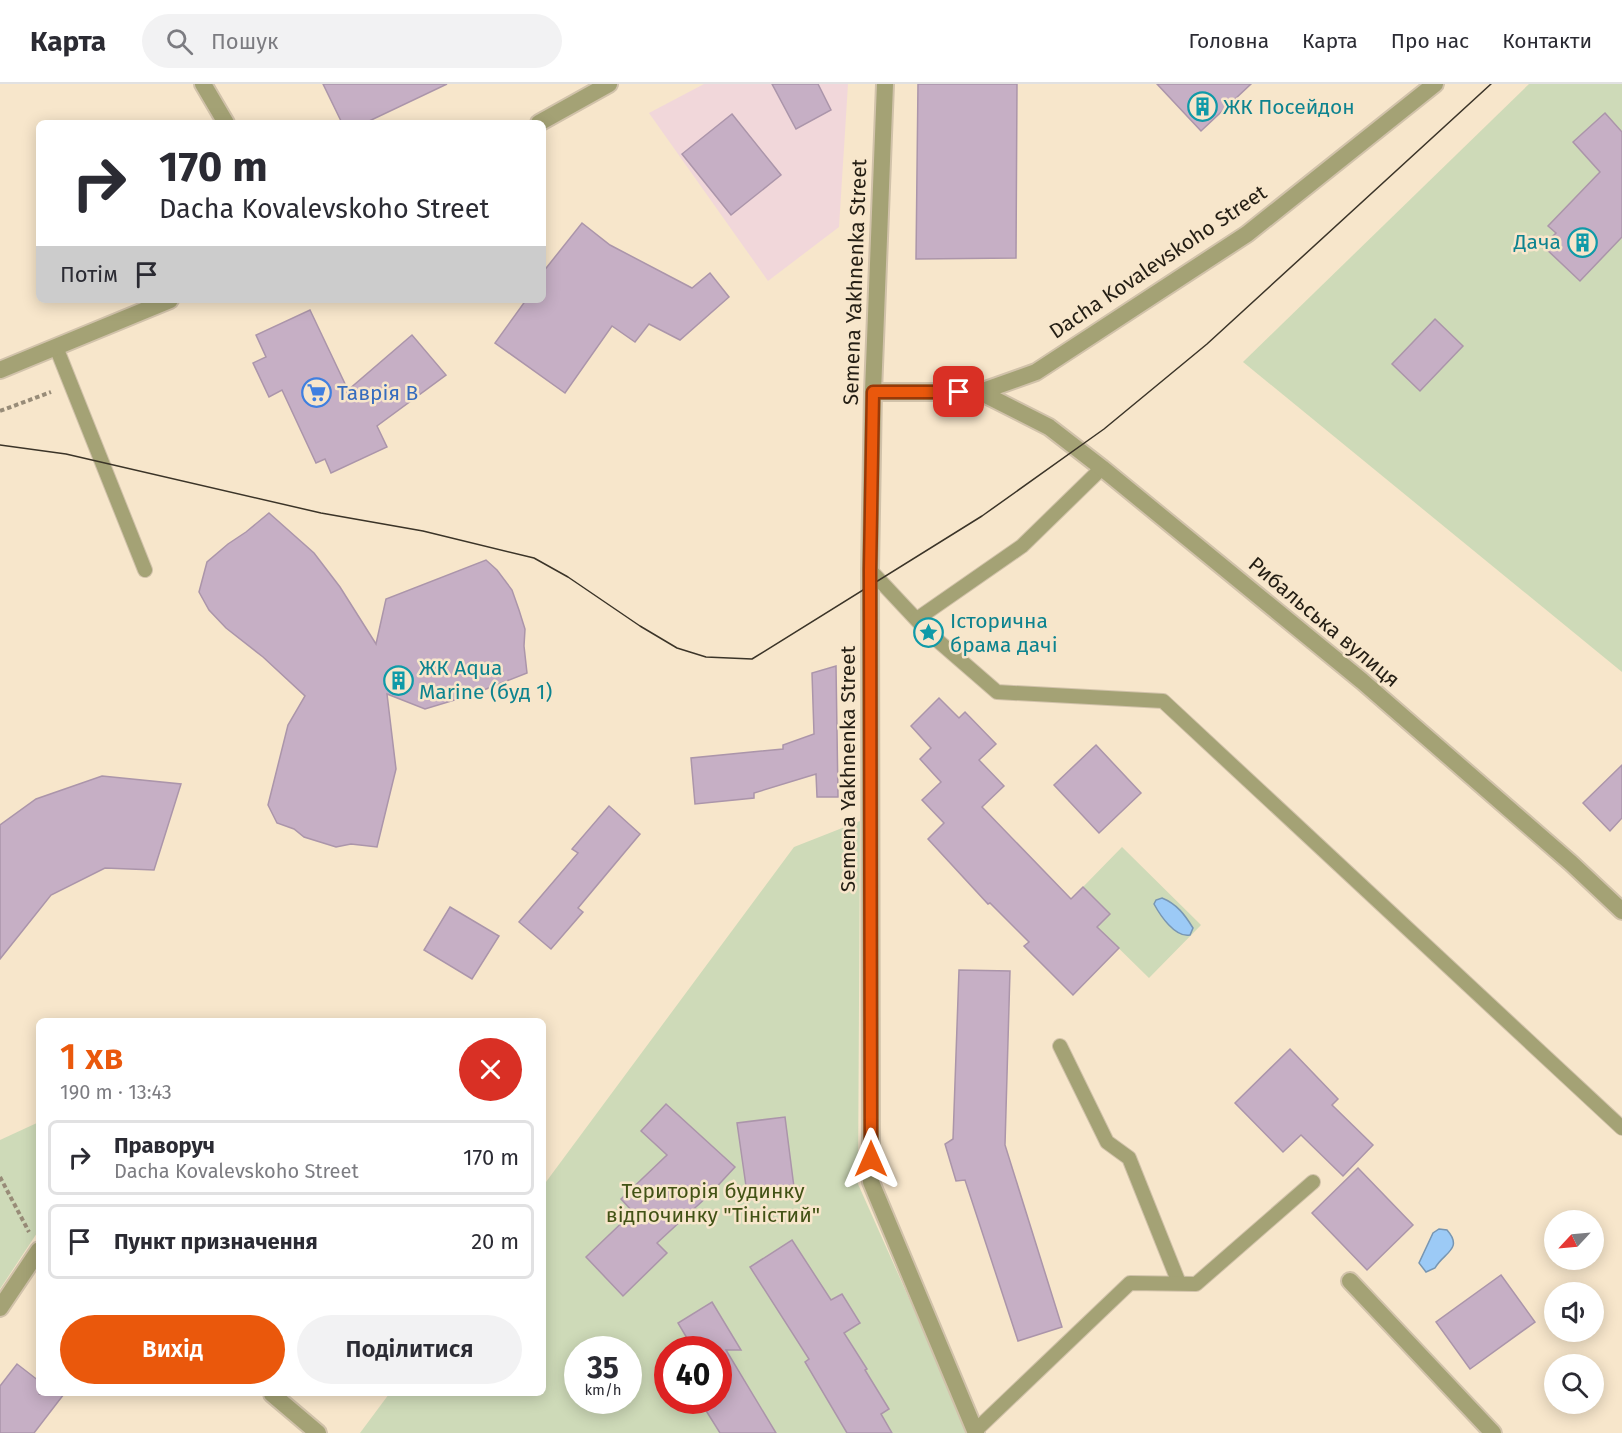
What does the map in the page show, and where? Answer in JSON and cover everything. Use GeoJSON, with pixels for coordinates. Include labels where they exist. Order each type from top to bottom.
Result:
{"type":"FeatureCollection","features":[{"type":"Feature","properties":{"kind":"street"},"geometry":{"type":"LineString","coordinates":[[203,84],[224,120]]}},
{"type":"Feature","properties":{"kind":"street"},"geometry":{"type":"LineString","coordinates":[[544,120],[609,84]]}},
{"type":"Feature","properties":{"kind":"street","name":"Semena Yakhnenka Street"},"geometry":{"type":"LineString","coordinates":[[885,84],[873,392],[870,570],[871,1182],[976,1432]]}},
{"type":"Feature","properties":{"kind":"street","name":"Dacha Kovalevskoho Street"},"geometry":{"type":"LineString","coordinates":[[873,392],[980,392],[1036,372],[1247,234],[1435,84]]}},
{"type":"Feature","properties":{"kind":"street"},"geometry":{"type":"LineString","coordinates":[[0,370],[163,303]]}},
{"type":"Feature","properties":{"kind":"street","name":"Рибальська вулиця"},"geometry":{"type":"LineString","coordinates":[[980,392],[1049,427],[1102,468],[1362,681],[1571,863],[1622,911]]}},
{"type":"Feature","properties":{"kind":"street"},"geometry":{"type":"LineString","coordinates":[[0,1308],[36,1254]]}},
{"type":"Feature","properties":{"kind":"street"},"geometry":{"type":"LineString","coordinates":[[1350,1281],[1493,1433]]}},
{"type":"Feature","properties":{"kind":"street"},"geometry":{"type":"LineString","coordinates":[[274,1396],[318,1433]]}},
{"type":"Feature","properties":{"kind":"lane"},"geometry":{"type":"LineString","coordinates":[[56,347],[145,570]]}},
{"type":"Feature","properties":{"kind":"lane"},"geometry":{"type":"LineString","coordinates":[[917,619],[1022,546],[1102,468]]}},
{"type":"Feature","properties":{"kind":"lane"},"geometry":{"type":"LineString","coordinates":[[870,570],[929,633],[997,692],[1163,701],[1622,1128]]}},
{"type":"Feature","properties":{"kind":"lane"},"geometry":{"type":"LineString","coordinates":[[1060,1046],[1107,1142],[1129,1158],[1179,1283]]}},
{"type":"Feature","properties":{"kind":"lane"},"geometry":{"type":"LineString","coordinates":[[976,1432],[1130,1283],[1196,1284],[1313,1182]]}},
{"type":"Feature","properties":{"kind":"path"},"geometry":{"type":"LineString","coordinates":[[0,411],[71,384]]}},
{"type":"Feature","properties":{"kind":"path"},"geometry":{"type":"LineString","coordinates":[[0,1177],[36,1244]]}},
{"type":"Feature","properties":{"kind":"shaded area"},"geometry":{"type":"Polygon","coordinates":[[[704,84],[848,84],[839,227],[768,281],[649,113],[704,84]]]}},
{"type":"Feature","properties":{"kind":"green space"},"geometry":{"type":"Polygon","coordinates":[[[1529,84],[1622,84],[1622,672],[1243,362],[1529,84]]]}},
{"type":"Feature","properties":{"kind":"green space","name":"Територія будинку відпочинку \"Тіністий\""},"geometry":{"type":"Polygon","coordinates":[[[860,821],[858,1184],[969,1433],[360,1433],[388,1396],[546,1396],[546,1182],[794,847],[860,821]]]}},
{"type":"Feature","properties":{"kind":"green space"},"geometry":{"type":"Polygon","coordinates":[[[1122,847],[1201,925],[1149,978],[1097,927],[1110,914],[1083,887],[1122,847]]]}},
{"type":"Feature","properties":{"kind":"green space"},"geometry":{"type":"Polygon","coordinates":[[[36,1123],[36,1235],[0,1289],[0,1140],[36,1123]]]}},
{"type":"Feature","properties":{"kind":"water"},"geometry":{"type":"Polygon","coordinates":[[[1162,898],[1176,907],[1187,919],[1193,928],[1190,935],[1179,933],[1164,919],[1154,904],[1156,900],[1162,898]]]}},
{"type":"Feature","properties":{"kind":"water"},"geometry":{"type":"Polygon","coordinates":[[[1439,1229],[1447,1230],[1452,1236],[1453,1246],[1435,1268],[1426,1272],[1419,1263],[1433,1233],[1439,1229]]]}},
{"type":"Feature","properties":{"kind":"building"},"geometry":{"type":"Polygon","coordinates":[[[323,84],[447,84],[371,120],[341,120],[323,84]]]}},
{"type":"Feature","properties":{"kind":"building"},"geometry":{"type":"Polygon","coordinates":[[[772,84],[818,84],[831,110],[796,129],[772,84]]]}},
{"type":"Feature","properties":{"kind":"building"},"geometry":{"type":"Polygon","coordinates":[[[918,84],[1017,84],[1016,258],[916,259],[918,84]]]}},
{"type":"Feature","properties":{"kind":"building","name":"ЖК Посейдон"},"geometry":{"type":"Polygon","coordinates":[[[1157,84],[1251,84],[1201,131],[1157,84]]]}},
{"type":"Feature","properties":{"kind":"building"},"geometry":{"type":"Polygon","coordinates":[[[1605,113],[1622,132],[1622,237],[1580,281],[1543,246],[1556,233],[1548,226],[1600,172],[1573,142],[1605,113]]]}},
{"type":"Feature","properties":{"kind":"building"},"geometry":{"type":"Polygon","coordinates":[[[732,114],[781,175],[731,215],[682,154],[732,114]]]}},
{"type":"Feature","properties":{"kind":"building"},"geometry":{"type":"Polygon","coordinates":[[[582,223],[610,245],[692,288],[710,273],[729,297],[680,340],[649,324],[635,342],[612,326],[565,393],[495,343],[524,303],[546,303],[546,268],[582,223]]]}},
{"type":"Feature","properties":{"kind":"building","name":"Таврія В"},"geometry":{"type":"Polygon","coordinates":[[[310,310],[348,390],[412,335],[446,375],[377,426],[387,447],[331,473],[325,459],[316,463],[282,390],[269,397],[253,363],[266,357],[256,335],[310,310]]]}},
{"type":"Feature","properties":{"kind":"building"},"geometry":{"type":"Polygon","coordinates":[[[1435,319],[1463,346],[1420,391],[1392,364],[1435,319]]]}},
{"type":"Feature","properties":{"kind":"building","name":"ЖК Aqua Marine (буд 1)"},"geometry":{"type":"Polygon","coordinates":[[[269,513],[314,553],[340,587],[376,644],[386,599],[486,560],[512,590],[519,610],[525,629],[527,673],[471,695],[425,709],[387,694],[396,769],[377,847],[351,844],[336,847],[304,837],[294,829],[277,823],[268,805],[288,725],[305,696],[263,657],[226,628],[209,610],[199,592],[207,562],[269,513]]]}},
{"type":"Feature","properties":{"kind":"building"},"geometry":{"type":"Polygon","coordinates":[[[836,666],[838,797],[817,797],[816,774],[754,793],[754,798],[695,804],[691,758],[783,749],[783,745],[814,734],[812,673],[836,666]]]}},
{"type":"Feature","properties":{"kind":"building"},"geometry":{"type":"Polygon","coordinates":[[[939,698],[959,718],[965,712],[996,744],[979,760],[1004,786],[982,807],[1071,899],[1083,887],[1110,914],[1097,927],[1119,948],[1073,995],[1024,946],[1029,942],[990,903],[988,904],[928,839],[944,823],[922,800],[941,782],[920,759],[931,748],[911,726],[939,698]]]}},
{"type":"Feature","properties":{"kind":"building"},"geometry":{"type":"Polygon","coordinates":[[[1096,745],[1141,793],[1099,833],[1054,785],[1096,745]]]}},
{"type":"Feature","properties":{"kind":"building"},"geometry":{"type":"Polygon","coordinates":[[[1622,765],[1622,818],[1610,831],[1583,803],[1622,765]]]}},
{"type":"Feature","properties":{"kind":"building"},"geometry":{"type":"Polygon","coordinates":[[[102,776],[181,784],[154,870],[105,868],[51,895],[0,959],[0,825],[36,799],[102,776]]]}},
{"type":"Feature","properties":{"kind":"building"},"geometry":{"type":"Polygon","coordinates":[[[609,806],[640,834],[578,908],[583,912],[551,949],[519,922],[578,853],[572,849],[609,806]]]}},
{"type":"Feature","properties":{"kind":"building"},"geometry":{"type":"Polygon","coordinates":[[[450,907],[499,936],[472,979],[424,950],[450,907]]]}},
{"type":"Feature","properties":{"kind":"building"},"geometry":{"type":"Polygon","coordinates":[[[959,970],[1010,971],[1005,1145],[1062,1327],[1018,1341],[965,1180],[956,1181],[945,1144],[953,1139],[959,970]]]}},
{"type":"Feature","properties":{"kind":"building"},"geometry":{"type":"Polygon","coordinates":[[[1290,1049],[1338,1099],[1332,1105],[1373,1145],[1343,1176],[1301,1135],[1283,1152],[1235,1103],[1290,1049]]]}},
{"type":"Feature","properties":{"kind":"building"},"geometry":{"type":"Polygon","coordinates":[[[666,1104],[735,1167],[710,1194],[657,1243],[667,1253],[623,1296],[586,1257],[633,1212],[621,1199],[667,1155],[641,1131],[666,1104]]]}},
{"type":"Feature","properties":{"kind":"building"},"geometry":{"type":"Polygon","coordinates":[[[785,1117],[795,1195],[748,1200],[737,1123],[785,1117]]]}},
{"type":"Feature","properties":{"kind":"building"},"geometry":{"type":"Polygon","coordinates":[[[1358,1168],[1413,1225],[1367,1270],[1312,1213],[1358,1168]]]}},
{"type":"Feature","properties":{"kind":"building"},"geometry":{"type":"Polygon","coordinates":[[[792,1240],[831,1300],[842,1294],[860,1323],[844,1333],[889,1409],[881,1414],[892,1433],[847,1433],[805,1362],[809,1359],[750,1267],[792,1240]]]}},
{"type":"Feature","properties":{"kind":"building"},"geometry":{"type":"Polygon","coordinates":[[[1501,1275],[1535,1322],[1470,1369],[1436,1322],[1501,1275]]]}},
{"type":"Feature","properties":{"kind":"building"},"geometry":{"type":"Polygon","coordinates":[[[712,1302],[741,1350],[732,1350],[732,1336],[686,1336],[678,1323],[712,1302]]]}},
{"type":"Feature","properties":{"kind":"building"},"geometry":{"type":"Polygon","coordinates":[[[732,1360],[776,1433],[720,1433],[708,1414],[732,1414],[732,1360]]]}},
{"type":"Feature","properties":{"kind":"building"},"geometry":{"type":"Polygon","coordinates":[[[17,1364],[36,1379],[36,1396],[62,1396],[34,1433],[0,1433],[0,1386],[17,1364]]]}},
{"type":"Feature","properties":{"kind":"tram line"},"geometry":{"type":"LineString","coordinates":[[0,445],[66,454],[321,513],[423,531],[534,558],[568,577],[677,648],[706,657],[752,659],[982,516],[1104,429],[1207,344],[1491,84]]}},
{"type":"Feature","properties":{"kind":"place","name":"ЖК Посейдон"},"geometry":{"type":"Point","coordinates":[1202,107]}},
{"type":"Feature","properties":{"kind":"place","name":"Дача"},"geometry":{"type":"Point","coordinates":[1582,242]}},
{"type":"Feature","properties":{"kind":"place","name":"Таврія В"},"geometry":{"type":"Point","coordinates":[316,393]}},
{"type":"Feature","properties":{"kind":"place","name":"Історична брама дачі"},"geometry":{"type":"Point","coordinates":[929,633]}},
{"type":"Feature","properties":{"kind":"place","name":"ЖК Aqua Marine (буд 1)"},"geometry":{"type":"Point","coordinates":[398,680]}},
{"type":"Feature","properties":{"kind":"route"},"geometry":{"type":"LineString","coordinates":[[871,1159],[870,570],[873,392],[959,392]]}}]}
